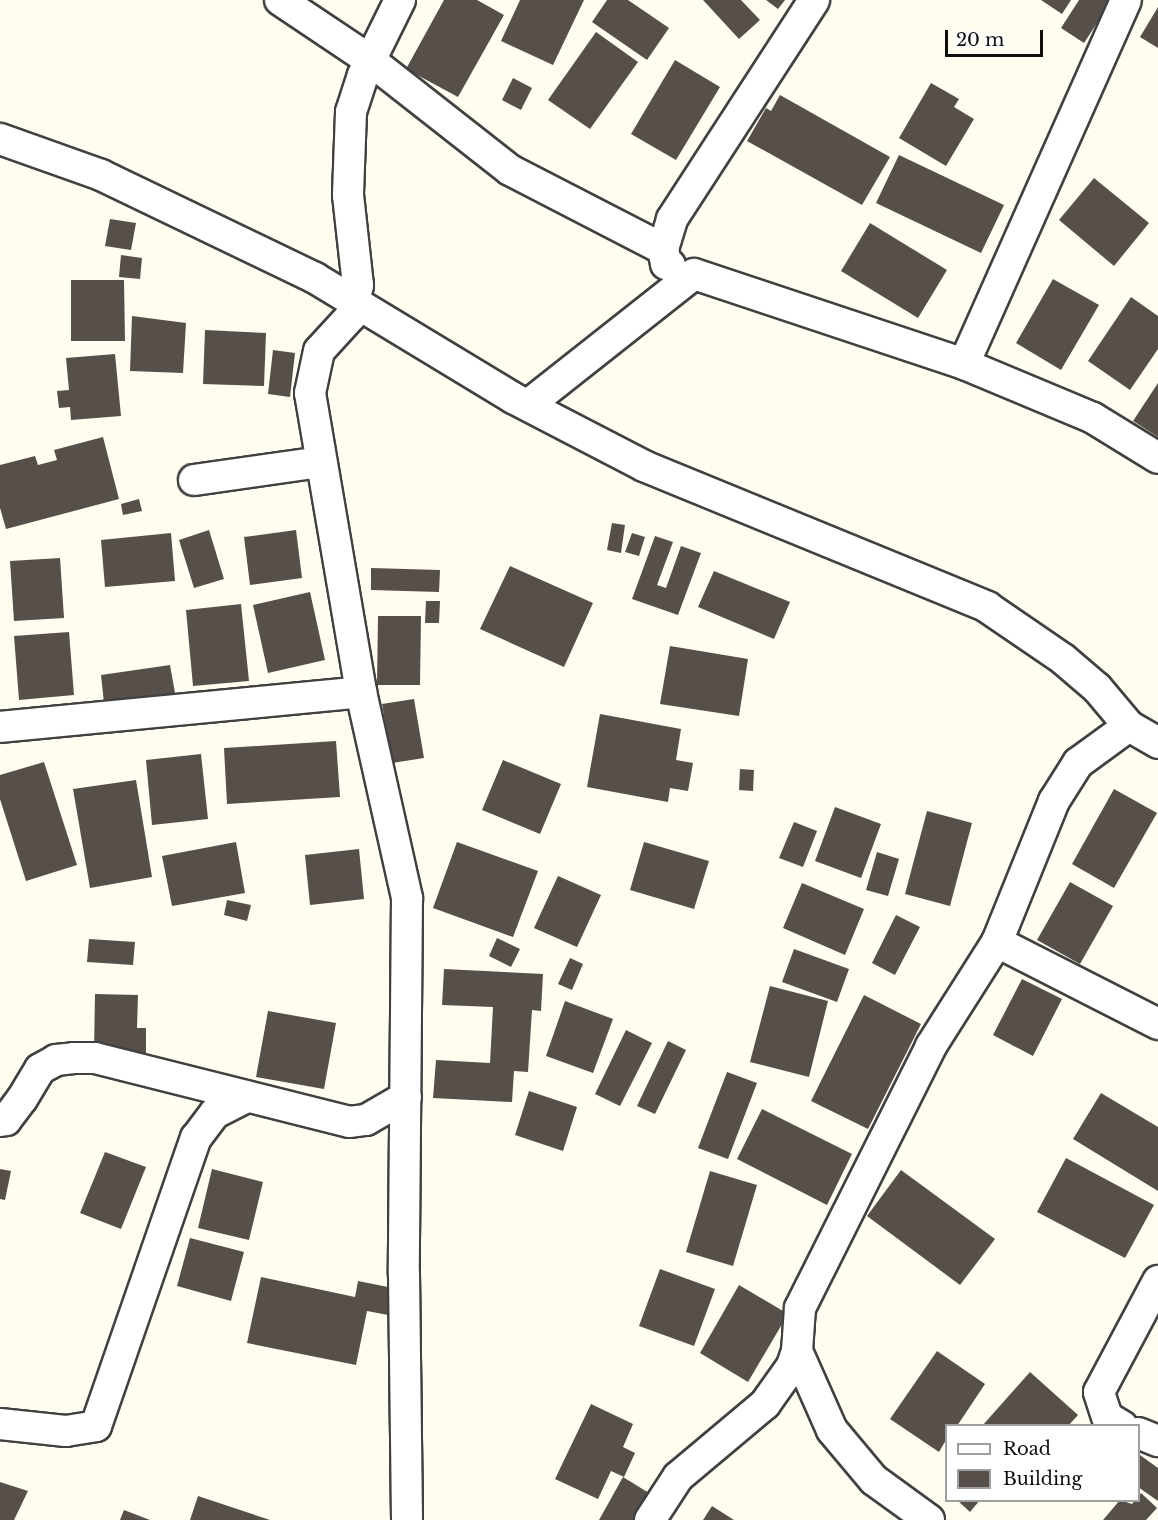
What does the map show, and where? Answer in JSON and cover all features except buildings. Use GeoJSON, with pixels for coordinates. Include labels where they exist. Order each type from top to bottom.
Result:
{"type":"FeatureCollection","features":[{"type":"Feature","properties":{"kind":"street"},"geometry":{"type":"LineString","coordinates":[[280,0],[370,61],[510,170],[663,249]]}},
{"type":"Feature","properties":{"kind":"street"},"geometry":{"type":"LineString","coordinates":[[400,0],[370,61],[351,112],[347,148],[357,285],[355,299],[351,316],[328,338],[313,368],[310,393],[361,692],[407,898],[407,1520]]}},
{"type":"Feature","properties":{"kind":"street"},"geometry":{"type":"LineString","coordinates":[[814,0],[672,219],[663,249],[666,264],[964,364],[1093,418],[1158,458]]}},
{"type":"Feature","properties":{"kind":"street"},"geometry":{"type":"LineString","coordinates":[[964,364],[1126,0]]}},
{"type":"Feature","properties":{"kind":"street"},"geometry":{"type":"LineString","coordinates":[[0,139],[100,175],[355,299],[528,405],[644,466],[987,608],[1064,658],[1097,688],[1128,726],[1158,743]]}},
{"type":"Feature","properties":{"kind":"street"},"geometry":{"type":"LineString","coordinates":[[528,405],[694,274]]}},
{"type":"Feature","properties":{"kind":"street"},"geometry":{"type":"LineString","coordinates":[[194,480],[320,462]]}},
{"type":"Feature","properties":{"kind":"street"},"geometry":{"type":"LineString","coordinates":[[0,727],[361,692]]}},
{"type":"Feature","properties":{"kind":"street"},"geometry":{"type":"LineString","coordinates":[[650,1520],[686,1469],[765,1404],[783,1381],[797,1351],[801,1308],[931,1046],[997,942],[1054,801],[1078,763],[1128,726]]}},
{"type":"Feature","properties":{"kind":"street"},"geometry":{"type":"LineString","coordinates":[[997,942],[1158,1024]]}},
{"type":"Feature","properties":{"kind":"street"},"geometry":{"type":"LineString","coordinates":[[0,1121],[6,1120],[40,1069],[56,1060],[75,1058],[95,1058],[349,1122],[366,1120],[406,1097]]}},
{"type":"Feature","properties":{"kind":"street"},"geometry":{"type":"LineString","coordinates":[[0,1424],[66,1431],[96,1426],[196,1138],[215,1113],[248,1097]]}},
{"type":"Feature","properties":{"kind":"street"},"geometry":{"type":"LineString","coordinates":[[1120,1424],[1107,1417],[1099,1392],[1158,1281]]}},
{"type":"Feature","properties":{"kind":"street"},"geometry":{"type":"LineString","coordinates":[[797,1351],[832,1430],[874,1480],[929,1520]]}},
{"type":"Feature","properties":{"kind":"street"},"geometry":{"type":"LineString","coordinates":[[1140,1434],[1158,1442]]}}]}
